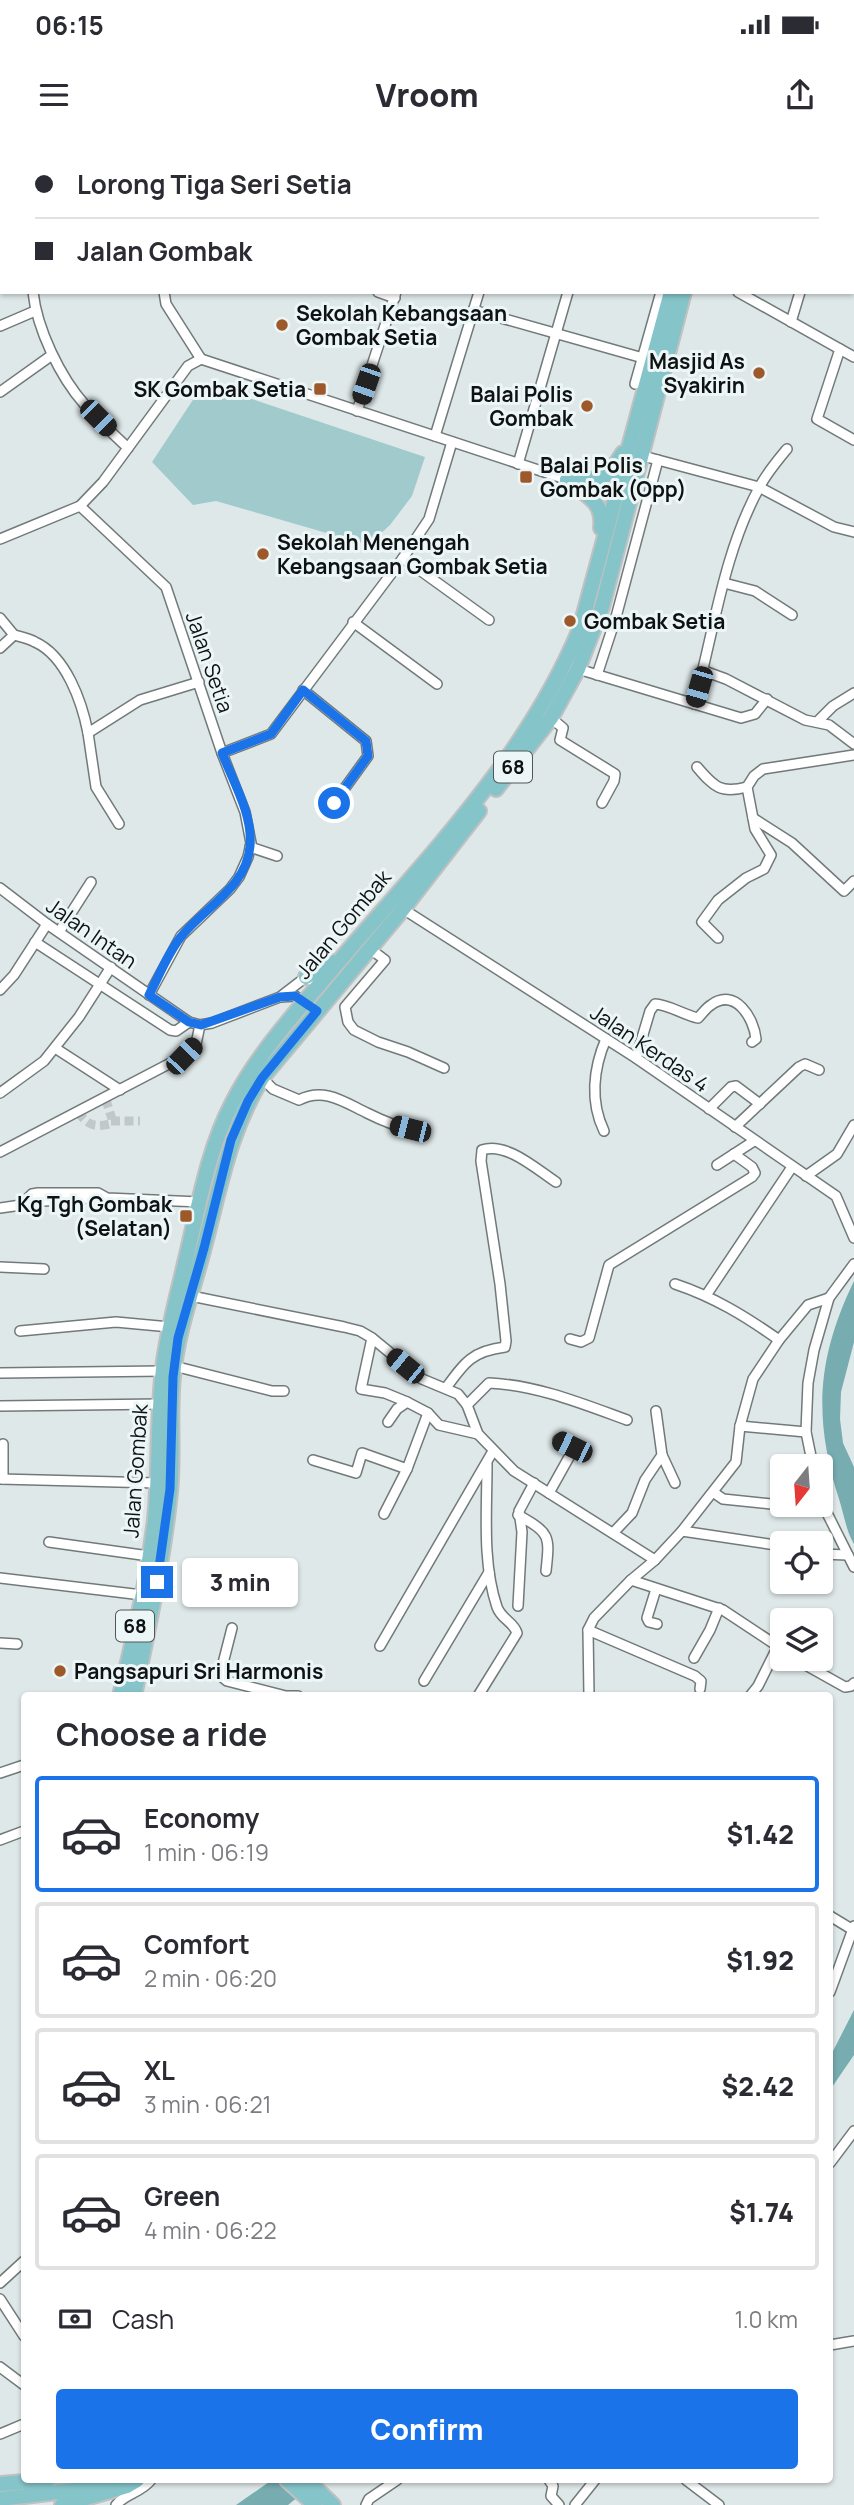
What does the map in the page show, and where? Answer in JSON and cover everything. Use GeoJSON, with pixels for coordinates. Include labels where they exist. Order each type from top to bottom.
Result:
{"type":"FeatureCollection","features":[{"type":"Feature","properties":{"kind":"main road","name":"Jalan Gombak"},"geometry":{"type":"LineString","coordinates":[[121,1692],[149,1556],[157,1483],[161,1404],[168,1368],[191,1296],[231,1140],[248,1101],[311,1006],[312,982],[343,957],[474,803],[533,722],[565,664],[580,629],[615,495],[635,434],[670,294]]}},
{"type":"Feature","properties":{"kind":"main road","name":"Jalan Gombak"},"geometry":{"type":"LineString","coordinates":[[135,1692],[162,1558],[169,1501],[170,1327],[218,1136],[232,1103],[251,1071],[311,1006],[329,996],[403,909],[551,718],[578,669],[602,607],[684,294]]}},
{"type":"Feature","properties":{"kind":"main road"},"geometry":{"type":"LineString","coordinates":[[567,480],[595,480],[606,477],[635,434]]}},
{"type":"Feature","properties":{"kind":"main road"},"geometry":{"type":"LineString","coordinates":[[567,480],[599,506],[602,518],[598,561]]}},
{"type":"Feature","properties":{"kind":"main road"},"geometry":{"type":"LineString","coordinates":[[0,2484],[21,2482]]}},
{"type":"Feature","properties":{"kind":"main road"},"geometry":{"type":"LineString","coordinates":[[0,2499],[74,2490],[98,2483]]}},
{"type":"Feature","properties":{"kind":"main road"},"geometry":{"type":"LineString","coordinates":[[62,2505],[130,2483]]}},
{"type":"Feature","properties":{"kind":"main road"},"geometry":{"type":"LineString","coordinates":[[290,2483],[315,2505]]}},
{"type":"Feature","properties":{"kind":"main road"},"geometry":{"type":"LineString","coordinates":[[310,2483],[332,2503]]}},
{"type":"Feature","properties":{"kind":"street"},"geometry":{"type":"LineString","coordinates":[[33,294],[35,311],[52,355],[83,404],[128,448]]}},
{"type":"Feature","properties":{"kind":"street"},"geometry":{"type":"LineString","coordinates":[[164,294],[166,304],[201,359],[631,501]]}},
{"type":"Feature","properties":{"kind":"street"},"geometry":{"type":"LineString","coordinates":[[435,436],[478,294]]}},
{"type":"Feature","properties":{"kind":"street"},"geometry":{"type":"LineString","coordinates":[[518,464],[567,294]]}},
{"type":"Feature","properties":{"kind":"street"},"geometry":{"type":"LineString","coordinates":[[635,384],[659,294]]}},
{"type":"Feature","properties":{"kind":"street"},"geometry":{"type":"LineString","coordinates":[[742,294],[854,357]]}},
{"type":"Feature","properties":{"kind":"street"},"geometry":{"type":"LineString","coordinates":[[790,321],[799,294]]}},
{"type":"Feature","properties":{"kind":"street"},"geometry":{"type":"LineString","coordinates":[[357,411],[395,295]]}},
{"type":"Feature","properties":{"kind":"street"},"geometry":{"type":"LineString","coordinates":[[473,310],[643,358]]}},
{"type":"Feature","properties":{"kind":"street"},"geometry":{"type":"LineString","coordinates":[[0,326],[35,311]]}},
{"type":"Feature","properties":{"kind":"street"},"geometry":{"type":"LineString","coordinates":[[840,349],[817,419],[854,440]]}},
{"type":"Feature","properties":{"kind":"street"},"geometry":{"type":"LineString","coordinates":[[0,392],[52,355]]}},
{"type":"Feature","properties":{"kind":"street"},"geometry":{"type":"LineString","coordinates":[[0,539],[80,506],[103,481],[188,366],[201,359]]}},
{"type":"Feature","properties":{"kind":"street"},"geometry":{"type":"LineString","coordinates":[[222,753],[271,734],[403,558],[429,519],[452,442]]}},
{"type":"Feature","properties":{"kind":"street"},"geometry":{"type":"LineString","coordinates":[[694,704],[742,523],[759,487],[787,449]]}},
{"type":"Feature","properties":{"kind":"street"},"geometry":{"type":"LineString","coordinates":[[643,456],[759,487],[834,527],[854,532]]}},
{"type":"Feature","properties":{"kind":"street"},"geometry":{"type":"LineString","coordinates":[[597,675],[616,617],[658,460]]}},
{"type":"Feature","properties":{"kind":"street","name":"Jalan Setia"},"geometry":{"type":"LineString","coordinates":[[80,506],[166,587],[222,753],[245,812],[250,847],[239,877],[181,936],[149,995]]}},
{"type":"Feature","properties":{"kind":"street"},"geometry":{"type":"LineString","coordinates":[[403,558],[489,620]]}},
{"type":"Feature","properties":{"kind":"street"},"geometry":{"type":"LineString","coordinates":[[724,583],[755,591],[792,615]]}},
{"type":"Feature","properties":{"kind":"street"},"geometry":{"type":"LineString","coordinates":[[0,618],[14,635],[34,641],[47,649],[69,679],[82,703],[96,787],[119,824]]}},
{"type":"Feature","properties":{"kind":"street"},"geometry":{"type":"LineString","coordinates":[[353,622],[437,684]]}},
{"type":"Feature","properties":{"kind":"street"},"geometry":{"type":"LineString","coordinates":[[0,648],[14,635]]}},
{"type":"Feature","properties":{"kind":"street"},"geometry":{"type":"LineString","coordinates":[[578,669],[741,718],[755,714],[767,699]]}},
{"type":"Feature","properties":{"kind":"street"},"geometry":{"type":"LineString","coordinates":[[704,671],[726,678],[805,720],[837,729],[854,744]]}},
{"type":"Feature","properties":{"kind":"street"},"geometry":{"type":"LineString","coordinates":[[88,733],[140,700],[199,682]]}},
{"type":"Feature","properties":{"kind":"street"},"geometry":{"type":"LineString","coordinates":[[303,690],[366,741],[369,749],[368,756],[334,803]]}},
{"type":"Feature","properties":{"kind":"street"},"geometry":{"type":"LineString","coordinates":[[817,722],[833,706],[854,693]]}},
{"type":"Feature","properties":{"kind":"street"},"geometry":{"type":"LineString","coordinates":[[551,718],[562,727],[560,740],[615,774],[602,803]]}},
{"type":"Feature","properties":{"kind":"street"},"geometry":{"type":"LineString","coordinates":[[698,767],[715,786],[732,791],[747,787],[762,769],[854,754]]}},
{"type":"Feature","properties":{"kind":"street"},"geometry":{"type":"LineString","coordinates":[[718,938],[702,922],[718,900],[746,878],[764,869],[771,855],[755,829],[747,787]]}},
{"type":"Feature","properties":{"kind":"street"},"geometry":{"type":"LineString","coordinates":[[753,818],[792,843],[844,891],[854,881]]}},
{"type":"Feature","properties":{"kind":"street"},"geometry":{"type":"LineString","coordinates":[[250,847],[277,856]]}},
{"type":"Feature","properties":{"kind":"street"},"geometry":{"type":"LineString","coordinates":[[59,932],[91,883]]}},
{"type":"Feature","properties":{"kind":"street","name":"Jalan Intan"},"geometry":{"type":"LineString","coordinates":[[0,888],[149,995],[189,1022],[201,1025]]}},
{"type":"Feature","properties":{"kind":"street","name":"Jalan Kerdas 4"},"geometry":{"type":"LineString","coordinates":[[403,909],[636,1058],[836,1196],[854,1238]]}},
{"type":"Feature","properties":{"kind":"street"},"geometry":{"type":"LineString","coordinates":[[0,990],[14,975],[47,924]]}},
{"type":"Feature","properties":{"kind":"street"},"geometry":{"type":"LineString","coordinates":[[35,942],[170,1030],[176,1031],[189,1022]]}},
{"type":"Feature","properties":{"kind":"street"},"geometry":{"type":"LineString","coordinates":[[369,948],[385,960],[345,1007],[348,1022],[355,1030],[378,1042],[444,1068]]}},
{"type":"Feature","properties":{"kind":"street"},"geometry":{"type":"LineString","coordinates":[[0,1093],[44,1061],[111,967]]}},
{"type":"Feature","properties":{"kind":"street"},"geometry":{"type":"LineString","coordinates":[[0,1153],[184,1056],[196,1044],[201,1025],[280,997],[312,982],[329,996]]}},
{"type":"Feature","properties":{"kind":"street"},"geometry":{"type":"LineString","coordinates":[[280,997],[295,996],[311,1006]]}},
{"type":"Feature","properties":{"kind":"street"},"geometry":{"type":"LineString","coordinates":[[636,1058],[650,1011],[655,1004],[660,1003],[682,1014],[698,1018],[712,1004],[729,1000],[742,1006],[750,1015],[755,1026],[756,1039],[752,1042]]}},
{"type":"Feature","properties":{"kind":"street"},"geometry":{"type":"LineString","coordinates":[[604,1131],[597,1116],[595,1102],[597,1060],[606,1039]]}},
{"type":"Feature","properties":{"kind":"street"},"geometry":{"type":"LineString","coordinates":[[55,1048],[120,1090]]}},
{"type":"Feature","properties":{"kind":"street"},"geometry":{"type":"LineString","coordinates":[[735,1127],[799,1067],[805,1064],[819,1070]]}},
{"type":"Feature","properties":{"kind":"street"},"geometry":{"type":"LineString","coordinates":[[262,1078],[273,1089],[292,1098],[299,1100],[311,1094],[343,1100],[375,1117],[410,1129]]}},
{"type":"Feature","properties":{"kind":"street"},"geometry":{"type":"LineString","coordinates":[[709,1109],[731,1087],[736,1086],[760,1104]]}},
{"type":"Feature","properties":{"kind":"street"},"geometry":{"type":"LineString","coordinates":[[806,1176],[837,1154],[854,1125]]}},
{"type":"Feature","properties":{"kind":"street"},"geometry":{"type":"LineString","coordinates":[[717,1166],[754,1140]]}},
{"type":"Feature","properties":{"kind":"street"},"geometry":{"type":"LineString","coordinates":[[446,1388],[471,1357],[481,1352],[505,1348],[500,1284],[481,1161],[482,1150],[491,1147],[519,1157],[556,1182]]}},
{"type":"Feature","properties":{"kind":"street"},"geometry":{"type":"LineString","coordinates":[[570,1339],[581,1342],[589,1338],[609,1265],[752,1177],[755,1173],[752,1167],[734,1154]]}},
{"type":"Feature","properties":{"kind":"street"},"geometry":{"type":"LineString","coordinates":[[707,1294],[792,1167]]}},
{"type":"Feature","properties":{"kind":"street"},"geometry":{"type":"LineString","coordinates":[[0,1208],[21,1205],[38,1193],[98,1193],[107,1198],[200,1202]]}},
{"type":"Feature","properties":{"kind":"street"},"geometry":{"type":"LineString","coordinates":[[811,1454],[806,1432],[808,1383],[814,1350],[828,1298],[854,1264]]}},
{"type":"Feature","properties":{"kind":"street"},"geometry":{"type":"LineString","coordinates":[[0,1267],[44,1269]]}},
{"type":"Feature","properties":{"kind":"street"},"geometry":{"type":"LineString","coordinates":[[675,1284],[707,1294],[779,1340]]}},
{"type":"Feature","properties":{"kind":"street"},"geometry":{"type":"LineString","coordinates":[[191,1296],[360,1331],[422,1379],[458,1394],[467,1405],[478,1434],[514,1471],[655,1560]]}},
{"type":"Feature","properties":{"kind":"street"},"geometry":{"type":"LineString","coordinates":[[589,1692],[588,1630],[594,1618],[682,1531],[736,1462],[740,1426],[753,1379],[779,1340],[808,1305],[828,1298]]}},
{"type":"Feature","properties":{"kind":"street"},"geometry":{"type":"LineString","coordinates":[[20,1331],[116,1322],[170,1327]]}},
{"type":"Feature","properties":{"kind":"street"},"geometry":{"type":"LineString","coordinates":[[372,1338],[361,1389],[385,1393],[407,1402],[428,1413],[439,1425],[478,1434]]}},
{"type":"Feature","properties":{"kind":"street"},"geometry":{"type":"LineString","coordinates":[[0,1373],[168,1368],[272,1391],[284,1391]]}},
{"type":"Feature","properties":{"kind":"street"},"geometry":{"type":"LineString","coordinates":[[467,1405],[489,1383],[546,1392],[627,1420]]}},
{"type":"Feature","properties":{"kind":"street"},"geometry":{"type":"LineString","coordinates":[[388,1422],[397,1409],[407,1402]]}},
{"type":"Feature","properties":{"kind":"street"},"geometry":{"type":"LineString","coordinates":[[0,1406],[161,1404]]}},
{"type":"Feature","properties":{"kind":"street"},"geometry":{"type":"LineString","coordinates":[[656,1411],[662,1455],[675,1483]]}},
{"type":"Feature","properties":{"kind":"street"},"geometry":{"type":"LineString","coordinates":[[384,1514],[407,1469],[428,1413]]}},
{"type":"Feature","properties":{"kind":"street"},"geometry":{"type":"LineString","coordinates":[[740,1426],[806,1432]]}},
{"type":"Feature","properties":{"kind":"street"},"geometry":{"type":"LineString","coordinates":[[549,1493],[573,1450],[558,1440]]}},
{"type":"Feature","properties":{"kind":"street"},"geometry":{"type":"LineString","coordinates":[[3,1444],[1,1479],[157,1483]]}},
{"type":"Feature","properties":{"kind":"street"},"geometry":{"type":"LineString","coordinates":[[380,1646],[494,1451]]}},
{"type":"Feature","properties":{"kind":"street"},"geometry":{"type":"LineString","coordinates":[[313,1460],[356,1473],[362,1453],[407,1469]]}},
{"type":"Feature","properties":{"kind":"street"},"geometry":{"type":"LineString","coordinates":[[613,1533],[632,1513],[645,1479],[662,1455]]}},
{"type":"Feature","properties":{"kind":"street"},"geometry":{"type":"LineString","coordinates":[[480,1692],[517,1633],[515,1627],[499,1612],[489,1572],[487,1464]]}},
{"type":"Feature","properties":{"kind":"street"},"geometry":{"type":"LineString","coordinates":[[518,1606],[522,1532],[518,1515],[534,1483]]}},
{"type":"Feature","properties":{"kind":"street"},"geometry":{"type":"LineString","coordinates":[[713,1492],[723,1499],[770,1504]]}},
{"type":"Feature","properties":{"kind":"street"},"geometry":{"type":"LineString","coordinates":[[518,1515],[539,1527],[546,1535],[546,1571]]}},
{"type":"Feature","properties":{"kind":"street"},"geometry":{"type":"LineString","coordinates":[[829,1517],[854,1567]]}},
{"type":"Feature","properties":{"kind":"street"},"geometry":{"type":"LineString","coordinates":[[682,1531],[770,1544]]}},
{"type":"Feature","properties":{"kind":"street"},"geometry":{"type":"LineString","coordinates":[[49,1542],[149,1556]]}},
{"type":"Feature","properties":{"kind":"street"},"geometry":{"type":"LineString","coordinates":[[833,1554],[848,1555]]}},
{"type":"Feature","properties":{"kind":"street"},"geometry":{"type":"LineString","coordinates":[[424,1681],[489,1572]]}},
{"type":"Feature","properties":{"kind":"street"},"geometry":{"type":"LineString","coordinates":[[0,1578],[142,1595]]}},
{"type":"Feature","properties":{"kind":"street"},"geometry":{"type":"LineString","coordinates":[[631,1580],[719,1608],[770,1641]]}},
{"type":"Feature","properties":{"kind":"street"},"geometry":{"type":"LineString","coordinates":[[656,1589],[647,1618],[649,1622],[657,1624]]}},
{"type":"Feature","properties":{"kind":"street"},"geometry":{"type":"LineString","coordinates":[[694,1658],[719,1608]]}},
{"type":"Feature","properties":{"kind":"street"},"geometry":{"type":"LineString","coordinates":[[232,1628],[221,1671],[222,1677],[227,1681],[270,1692]]}},
{"type":"Feature","properties":{"kind":"street"},"geometry":{"type":"LineString","coordinates":[[588,1630],[695,1676],[701,1681],[700,1689]]}},
{"type":"Feature","properties":{"kind":"street"},"geometry":{"type":"LineString","coordinates":[[0,1643],[17,1644]]}},
{"type":"Feature","properties":{"kind":"street"},"geometry":{"type":"LineString","coordinates":[[753,1692],[770,1665]]}},
{"type":"Feature","properties":{"kind":"street"},"geometry":{"type":"LineString","coordinates":[[816,1671],[845,1687],[854,1683]]}},
{"type":"Feature","properties":{"kind":"street"},"geometry":{"type":"LineString","coordinates":[[0,1773],[21,1766]]}},
{"type":"Feature","properties":{"kind":"street"},"geometry":{"type":"LineString","coordinates":[[0,1840],[21,1832]]}},
{"type":"Feature","properties":{"kind":"street"},"geometry":{"type":"LineString","coordinates":[[833,1918],[853,1928],[833,1976]]}},
{"type":"Feature","properties":{"kind":"street"},"geometry":{"type":"LineString","coordinates":[[833,2159],[854,2132]]}},
{"type":"Feature","properties":{"kind":"street"},"geometry":{"type":"LineString","coordinates":[[0,2283],[21,2264]]}},
{"type":"Feature","properties":{"kind":"street"},"geometry":{"type":"LineString","coordinates":[[0,2299],[21,2331]]}},
{"type":"Feature","properties":{"kind":"street"},"geometry":{"type":"LineString","coordinates":[[833,2344],[854,2340]]}},
{"type":"Feature","properties":{"kind":"street"},"geometry":{"type":"LineString","coordinates":[[0,2367],[21,2383]]}},
{"type":"Feature","properties":{"kind":"street"},"geometry":{"type":"LineString","coordinates":[[0,2434],[21,2425]]}},
{"type":"Feature","properties":{"kind":"street"},"geometry":{"type":"LineString","coordinates":[[116,2505],[148,2483]]}},
{"type":"Feature","properties":{"kind":"street"},"geometry":{"type":"LineString","coordinates":[[366,2505],[369,2499],[393,2483]]}},
{"type":"Feature","properties":{"kind":"street"},"geometry":{"type":"LineString","coordinates":[[551,2483],[551,2496],[559,2505]]}},
{"type":"Feature","properties":{"kind":"street"},"geometry":{"type":"LineString","coordinates":[[581,2503],[593,2483]]}},
{"type":"Feature","properties":{"kind":"street"},"geometry":{"type":"LineString","coordinates":[[690,2483],[719,2505]]}},
{"type":"Feature","properties":{"kind":"shaded area"},"geometry":{"type":"Polygon","coordinates":[[[204,383],[425,457],[412,496],[390,525],[368,545],[216,501],[193,505],[152,462],[204,383]]]}},
{"type":"Feature","properties":{"kind":"shaded area"},"geometry":{"type":"Polygon","coordinates":[[[854,1281],[854,1342],[841,1392],[840,1419],[843,1443],[854,1467],[854,1544],[833,1476],[833,1454],[828,1454],[823,1414],[826,1362],[842,1309],[854,1281]]]}},
{"type":"Feature","properties":{"kind":"shaded area"},"geometry":{"type":"Polygon","coordinates":[[[854,2010],[854,2055],[833,2086],[833,2051],[854,2010]]]}},
{"type":"Feature","properties":{"kind":"shaded area"},"geometry":{"type":"Polygon","coordinates":[[[268,2483],[315,2483],[288,2505],[236,2505],[268,2483]]]}},
{"type":"Feature","properties":{"kind":"tunnel"},"geometry":{"type":"LineString","coordinates":[[78,1112],[91,1124],[109,1124],[112,1119],[105,1097]]}},
{"type":"Feature","properties":{"kind":"tunnel"},"geometry":{"type":"LineString","coordinates":[[111,1121],[140,1121]]}},
{"type":"Feature","properties":{"kind":"place","name":"Sekolah Kebangsaan Gombak Setia"},"geometry":{"type":"Point","coordinates":[282,325]}},
{"type":"Feature","properties":{"kind":"place","name":"Masjid As Syakirin"},"geometry":{"type":"Point","coordinates":[759,373]}},
{"type":"Feature","properties":{"kind":"place","name":"SK Gombak Setia"},"geometry":{"type":"Point","coordinates":[320,389]}},
{"type":"Feature","properties":{"kind":"place","name":"Balai Polis Gombak"},"geometry":{"type":"Point","coordinates":[587,406]}},
{"type":"Feature","properties":{"kind":"place","name":"Balai Polis Gombak (Opp)"},"geometry":{"type":"Point","coordinates":[526,477]}},
{"type":"Feature","properties":{"kind":"place","name":"Sekolah Menengah Kebangsaan Gombak Setia"},"geometry":{"type":"Point","coordinates":[263,554]}},
{"type":"Feature","properties":{"kind":"place","name":"Gombak Setia"},"geometry":{"type":"Point","coordinates":[570,621]}},
{"type":"Feature","properties":{"kind":"place","name":"Kg Tgh Gombak (Selatan)"},"geometry":{"type":"Point","coordinates":[186,1216]}},
{"type":"Feature","properties":{"kind":"place","name":"Pangsapuri Sri Harmonis"},"geometry":{"type":"Point","coordinates":[60,1671]}},
{"type":"Feature","properties":{"kind":"route"},"geometry":{"type":"LineString","coordinates":[[157,1582],[170,1489],[173,1377],[178,1338],[231,1140],[248,1101],[262,1078],[317,1011],[295,996],[280,997],[201,1025],[189,1022],[149,995],[181,936],[230,889],[248,857],[251,843],[245,812],[222,753],[271,734],[303,690],[366,741],[369,749],[368,756],[334,803]]}}]}
